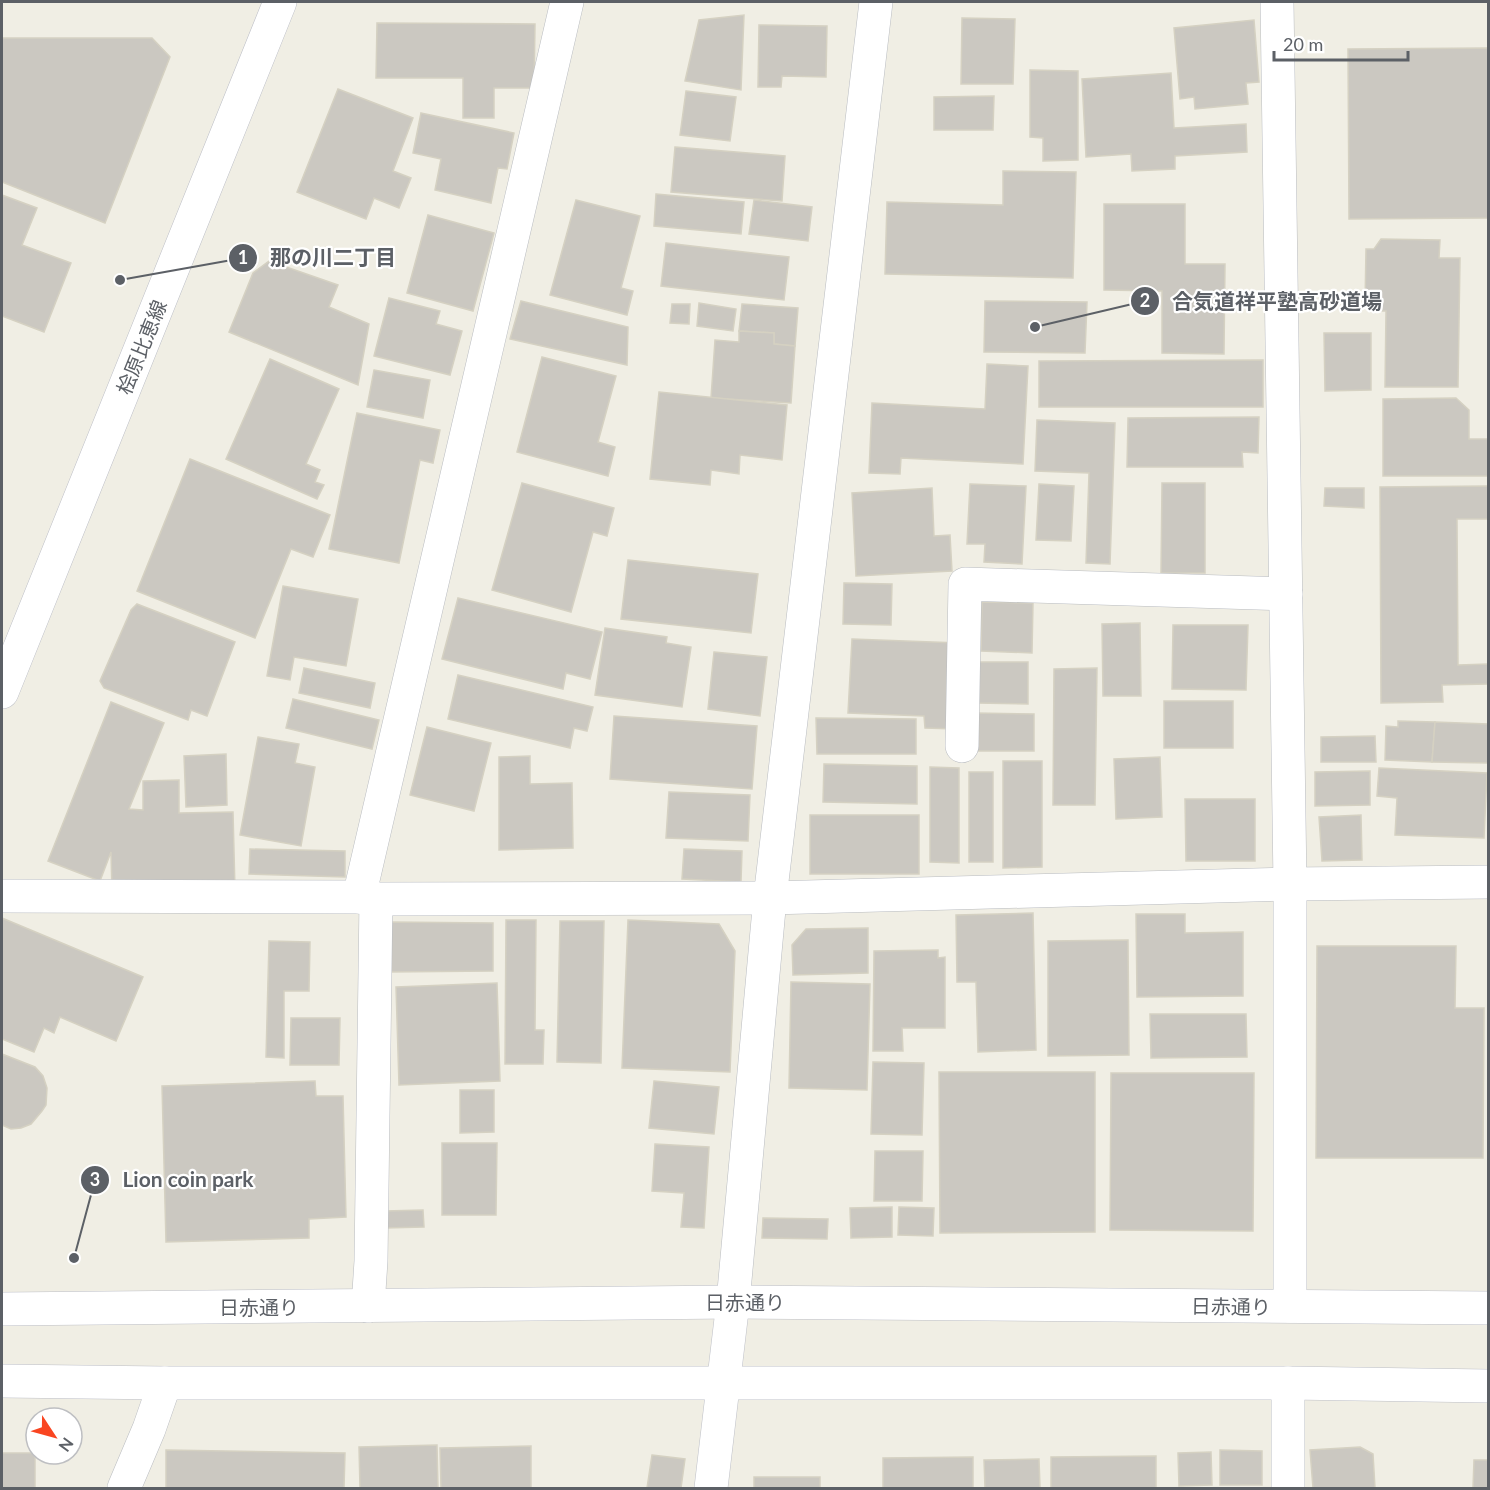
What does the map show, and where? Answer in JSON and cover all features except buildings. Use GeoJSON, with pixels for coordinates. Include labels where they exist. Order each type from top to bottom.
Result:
{"type":"FeatureCollection","features":[{"type":"Feature","properties":{"kind":"street","name":"桧原比恵線"},"geometry":{"type":"LineString","coordinates":[[2,692],[280,2]]}},
{"type":"Feature","properties":{"kind":"street"},"geometry":{"type":"LineString","coordinates":[[368,1306],[371,1238],[367,898],[567,2]]}},
{"type":"Feature","properties":{"kind":"street"},"geometry":{"type":"LineString","coordinates":[[711,1488],[733,1302],[770,898],[876,2]]}},
{"type":"Feature","properties":{"kind":"street"},"geometry":{"type":"LineString","coordinates":[[1277,2],[1290,884],[1290,1306]]}},
{"type":"Feature","properties":{"kind":"street"},"geometry":{"type":"LineString","coordinates":[[962,746],[965,584],[1286,594]]}},
{"type":"Feature","properties":{"kind":"street"},"geometry":{"type":"LineString","coordinates":[[2,896],[770,898],[1290,884],[1488,882]]}},
{"type":"Feature","properties":{"kind":"street","name":"日赤通り"},"geometry":{"type":"LineString","coordinates":[[2,1309],[733,1302],[1488,1308]]}},
{"type":"Feature","properties":{"kind":"street"},"geometry":{"type":"LineString","coordinates":[[2,1381],[1288,1383],[1488,1386]]}},
{"type":"Feature","properties":{"kind":"street"},"geometry":{"type":"LineString","coordinates":[[124,1488],[149,1429],[165,1383]]}},
{"type":"Feature","properties":{"kind":"street"},"geometry":{"type":"LineString","coordinates":[[1288,1383],[1288,1488]]}},
{"type":"Feature","properties":{"kind":"place","name":"那の川二丁目"},"geometry":{"type":"Point","coordinates":[120,280]}},
{"type":"Feature","properties":{"kind":"place","name":"合気道祥平塾高砂道場"},"geometry":{"type":"Point","coordinates":[1035,327]}},
{"type":"Feature","properties":{"kind":"place","name":"Lion coin park"},"geometry":{"type":"Point","coordinates":[74,1258]}}]}
